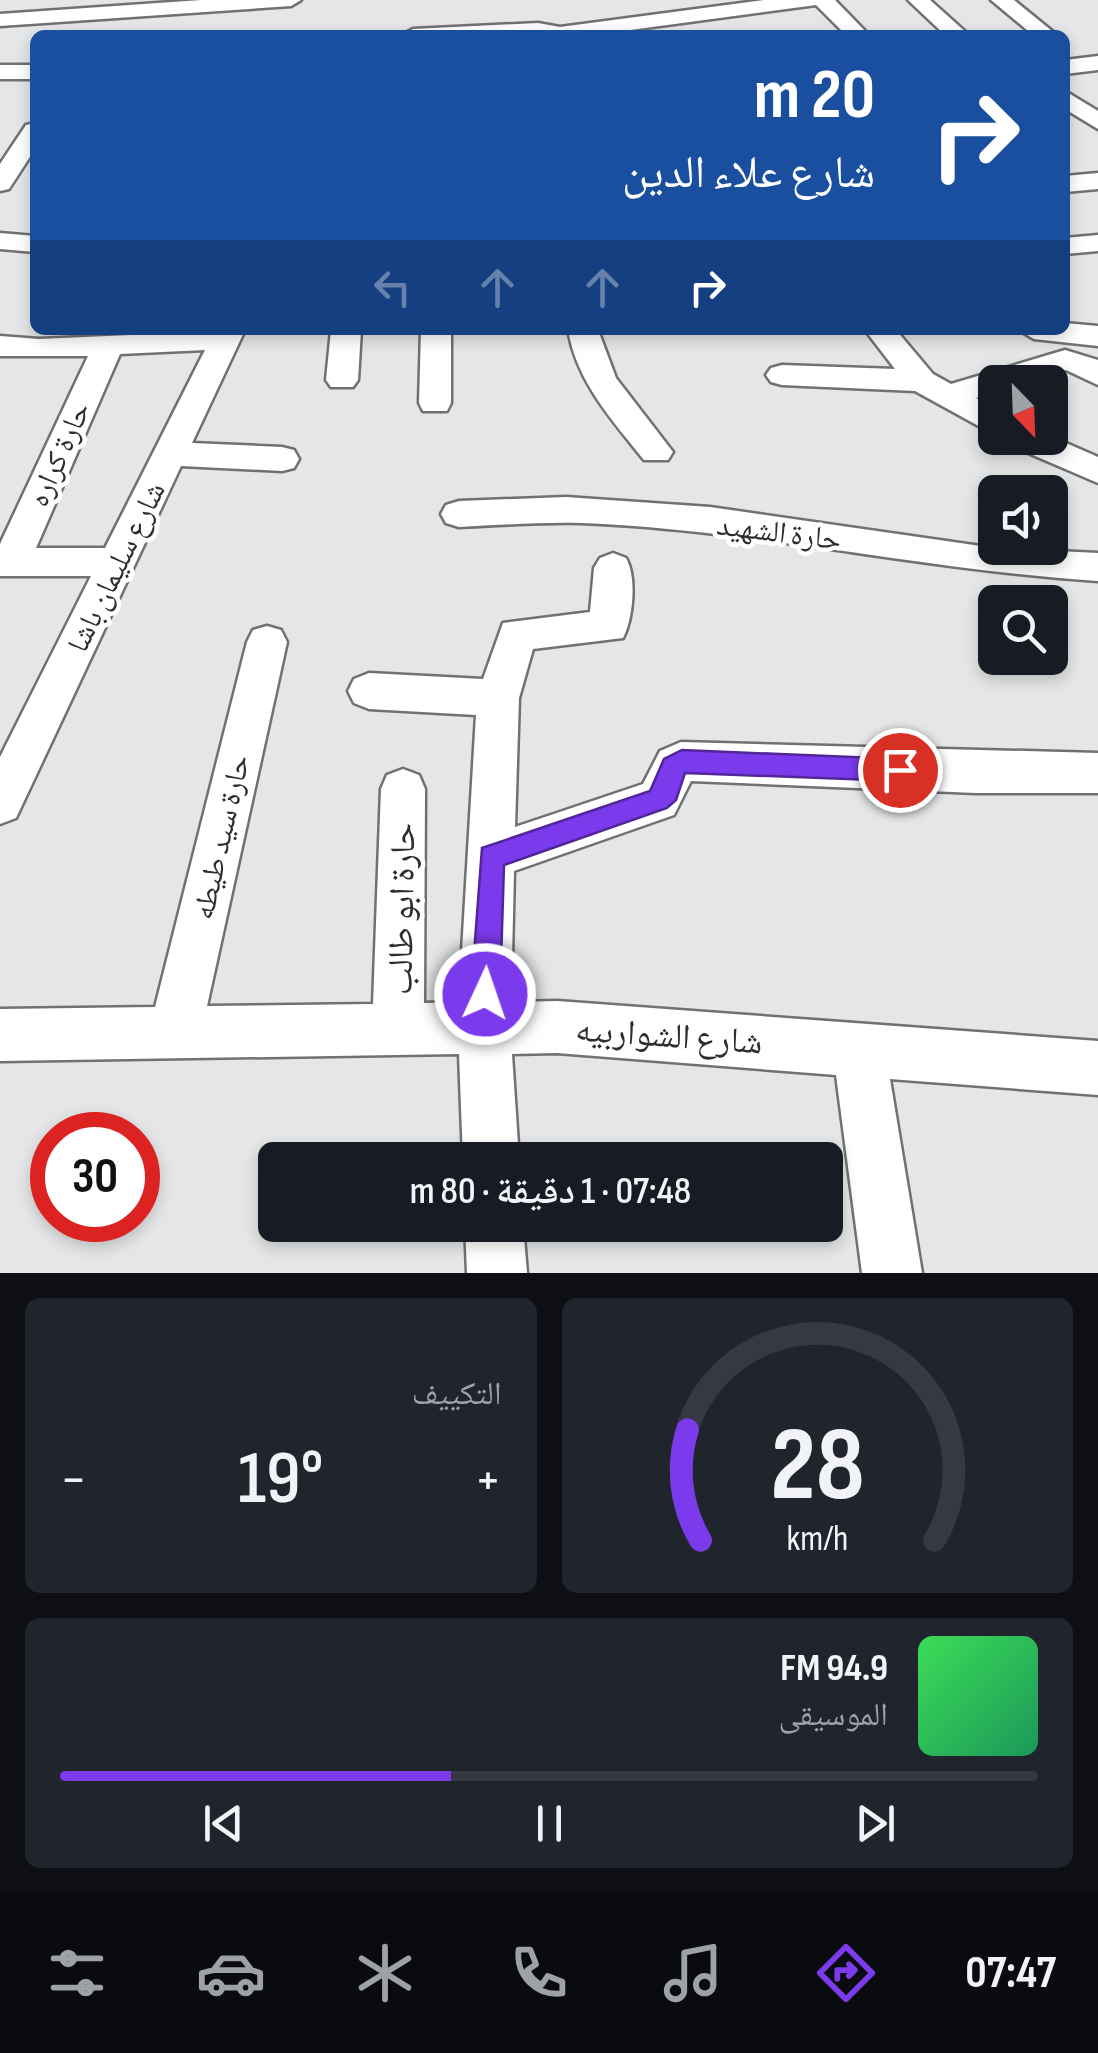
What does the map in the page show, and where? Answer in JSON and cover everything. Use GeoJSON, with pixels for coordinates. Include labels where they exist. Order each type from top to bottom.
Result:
{"type":"FeatureCollection","features":[{"type":"Feature","properties":{"kind":"street"},"geometry":{"type":"LineString","coordinates":[[0,23],[292,0]]}},
{"type":"Feature","properties":{"kind":"street"},"geometry":{"type":"LineString","coordinates":[[646,0],[668,27]]}},
{"type":"Feature","properties":{"kind":"street"},"geometry":{"type":"LineString","coordinates":[[623,30],[668,27],[811,0]]}},
{"type":"Feature","properties":{"kind":"street"},"geometry":{"type":"LineString","coordinates":[[822,0],[853,30]]}},
{"type":"Feature","properties":{"kind":"street"},"geometry":{"type":"LineString","coordinates":[[918,0],[952,30]]}},
{"type":"Feature","properties":{"kind":"street"},"geometry":{"type":"LineString","coordinates":[[1001,0],[1040,30]]}},
{"type":"Feature","properties":{"kind":"street"},"geometry":{"type":"LineString","coordinates":[[179,30],[185,10]]}},
{"type":"Feature","properties":{"kind":"street"},"geometry":{"type":"LineString","coordinates":[[403,10],[409,30]]}},
{"type":"Feature","properties":{"kind":"street"},"geometry":{"type":"LineString","coordinates":[[742,10],[760,30]]}},
{"type":"Feature","properties":{"kind":"street"},"geometry":{"type":"LineString","coordinates":[[538,11],[558,30]]}},
{"type":"Feature","properties":{"kind":"street"},"geometry":{"type":"LineString","coordinates":[[0,23],[28,42]]}},
{"type":"Feature","properties":{"kind":"street"},"geometry":{"type":"LineString","coordinates":[[452,25],[543,30]]}},
{"type":"Feature","properties":{"kind":"street"},"geometry":{"type":"LineString","coordinates":[[0,72],[30,72]]}},
{"type":"Feature","properties":{"kind":"street"},"geometry":{"type":"LineString","coordinates":[[1070,102],[1098,122]]}},
{"type":"Feature","properties":{"kind":"street"},"geometry":{"type":"LineString","coordinates":[[1070,124],[1098,122]]}},
{"type":"Feature","properties":{"kind":"street"},"geometry":{"type":"LineString","coordinates":[[0,126],[30,127]]}},
{"type":"Feature","properties":{"kind":"street"},"geometry":{"type":"LineString","coordinates":[[0,183],[30,135]]}},
{"type":"Feature","properties":{"kind":"street"},"geometry":{"type":"LineString","coordinates":[[1070,184],[1098,181]]}},
{"type":"Feature","properties":{"kind":"street"},"geometry":{"type":"LineString","coordinates":[[0,241],[30,244]]}},
{"type":"Feature","properties":{"kind":"street"},"geometry":{"type":"LineString","coordinates":[[1070,245],[1098,242]]}},
{"type":"Feature","properties":{"kind":"street"},"geometry":{"type":"LineString","coordinates":[[1070,333],[1098,336]]}},
{"type":"Feature","properties":{"kind":"street"},"geometry":{"type":"LineString","coordinates":[[0,346],[44,340],[108,346],[217,335]]}},
{"type":"Feature","properties":{"kind":"street","name":"شارع سليمان باشا"},"geometry":{"type":"LineString","coordinates":[[0,803],[10,765],[119,562],[227,335]]}},
{"type":"Feature","properties":{"kind":"street"},"geometry":{"type":"LineString","coordinates":[[342,380],[346,335]]}},
{"type":"Feature","properties":{"kind":"street"},"geometry":{"type":"LineString","coordinates":[[435,403],[436,335]]}},
{"type":"Feature","properties":{"kind":"street"},"geometry":{"type":"LineString","coordinates":[[584,335],[592,364],[656,452]]}},
{"type":"Feature","properties":{"kind":"street"},"geometry":{"type":"LineString","coordinates":[[883,335],[903,364],[934,389],[978,414]]}},
{"type":"Feature","properties":{"kind":"street","name":"حارة كراره"},"geometry":{"type":"LineString","coordinates":[[5,562],[108,346]]}},
{"type":"Feature","properties":{"kind":"street"},"geometry":{"type":"LineString","coordinates":[[782,375],[934,389],[1065,360],[1080,362],[1098,375]]}},
{"type":"Feature","properties":{"kind":"street"},"geometry":{"type":"LineString","coordinates":[[171,454],[282,459]]}},
{"type":"Feature","properties":{"kind":"street"},"geometry":{"type":"LineString","coordinates":[[1062,455],[1098,471]]}},
{"type":"Feature","properties":{"kind":"street","name":"حارة الشهيد"},"geometry":{"type":"LineString","coordinates":[[459,514],[580,510],[648,515],[994,559],[1098,567]]}},
{"type":"Feature","properties":{"kind":"street"},"geometry":{"type":"LineString","coordinates":[[5,562],[119,562]]}},
{"type":"Feature","properties":{"kind":"street"},"geometry":{"type":"LineString","coordinates":[[490,1142],[484,1028],[498,698],[517,634],[607,629],[613,568]]}},
{"type":"Feature","properties":{"kind":"street","name":"حارة سيد طيطه"},"geometry":{"type":"LineString","coordinates":[[174,1032],[267,642]]}},
{"type":"Feature","properties":{"kind":"street"},"geometry":{"type":"LineString","coordinates":[[370,691],[498,698]]}},
{"type":"Feature","properties":{"kind":"street"},"geometry":{"type":"LineString","coordinates":[[491,857],[658,800],[666,792],[673,767],[682,762],[976,773],[1098,773]]}},
{"type":"Feature","properties":{"kind":"street","name":"حارة ابو طالب"},"geometry":{"type":"LineString","coordinates":[[398,1029],[404,789]]}},
{"type":"Feature","properties":{"kind":"street","name":"شارع الشواربيه"},"geometry":{"type":"LineString","coordinates":[[0,1035],[558,1027],[1098,1068]]}},
{"type":"Feature","properties":{"kind":"street"},"geometry":{"type":"LineString","coordinates":[[859,1049],[892,1273]]}},
{"type":"Feature","properties":{"kind":"street"},"geometry":{"type":"LineString","coordinates":[[495,1242],[497,1273]]}},
{"type":"Feature","properties":{"kind":"route"},"geometry":{"type":"LineString","coordinates":[[485,994],[491,857],[658,800],[666,792],[671,770],[682,762],[900,770]]}}]}
